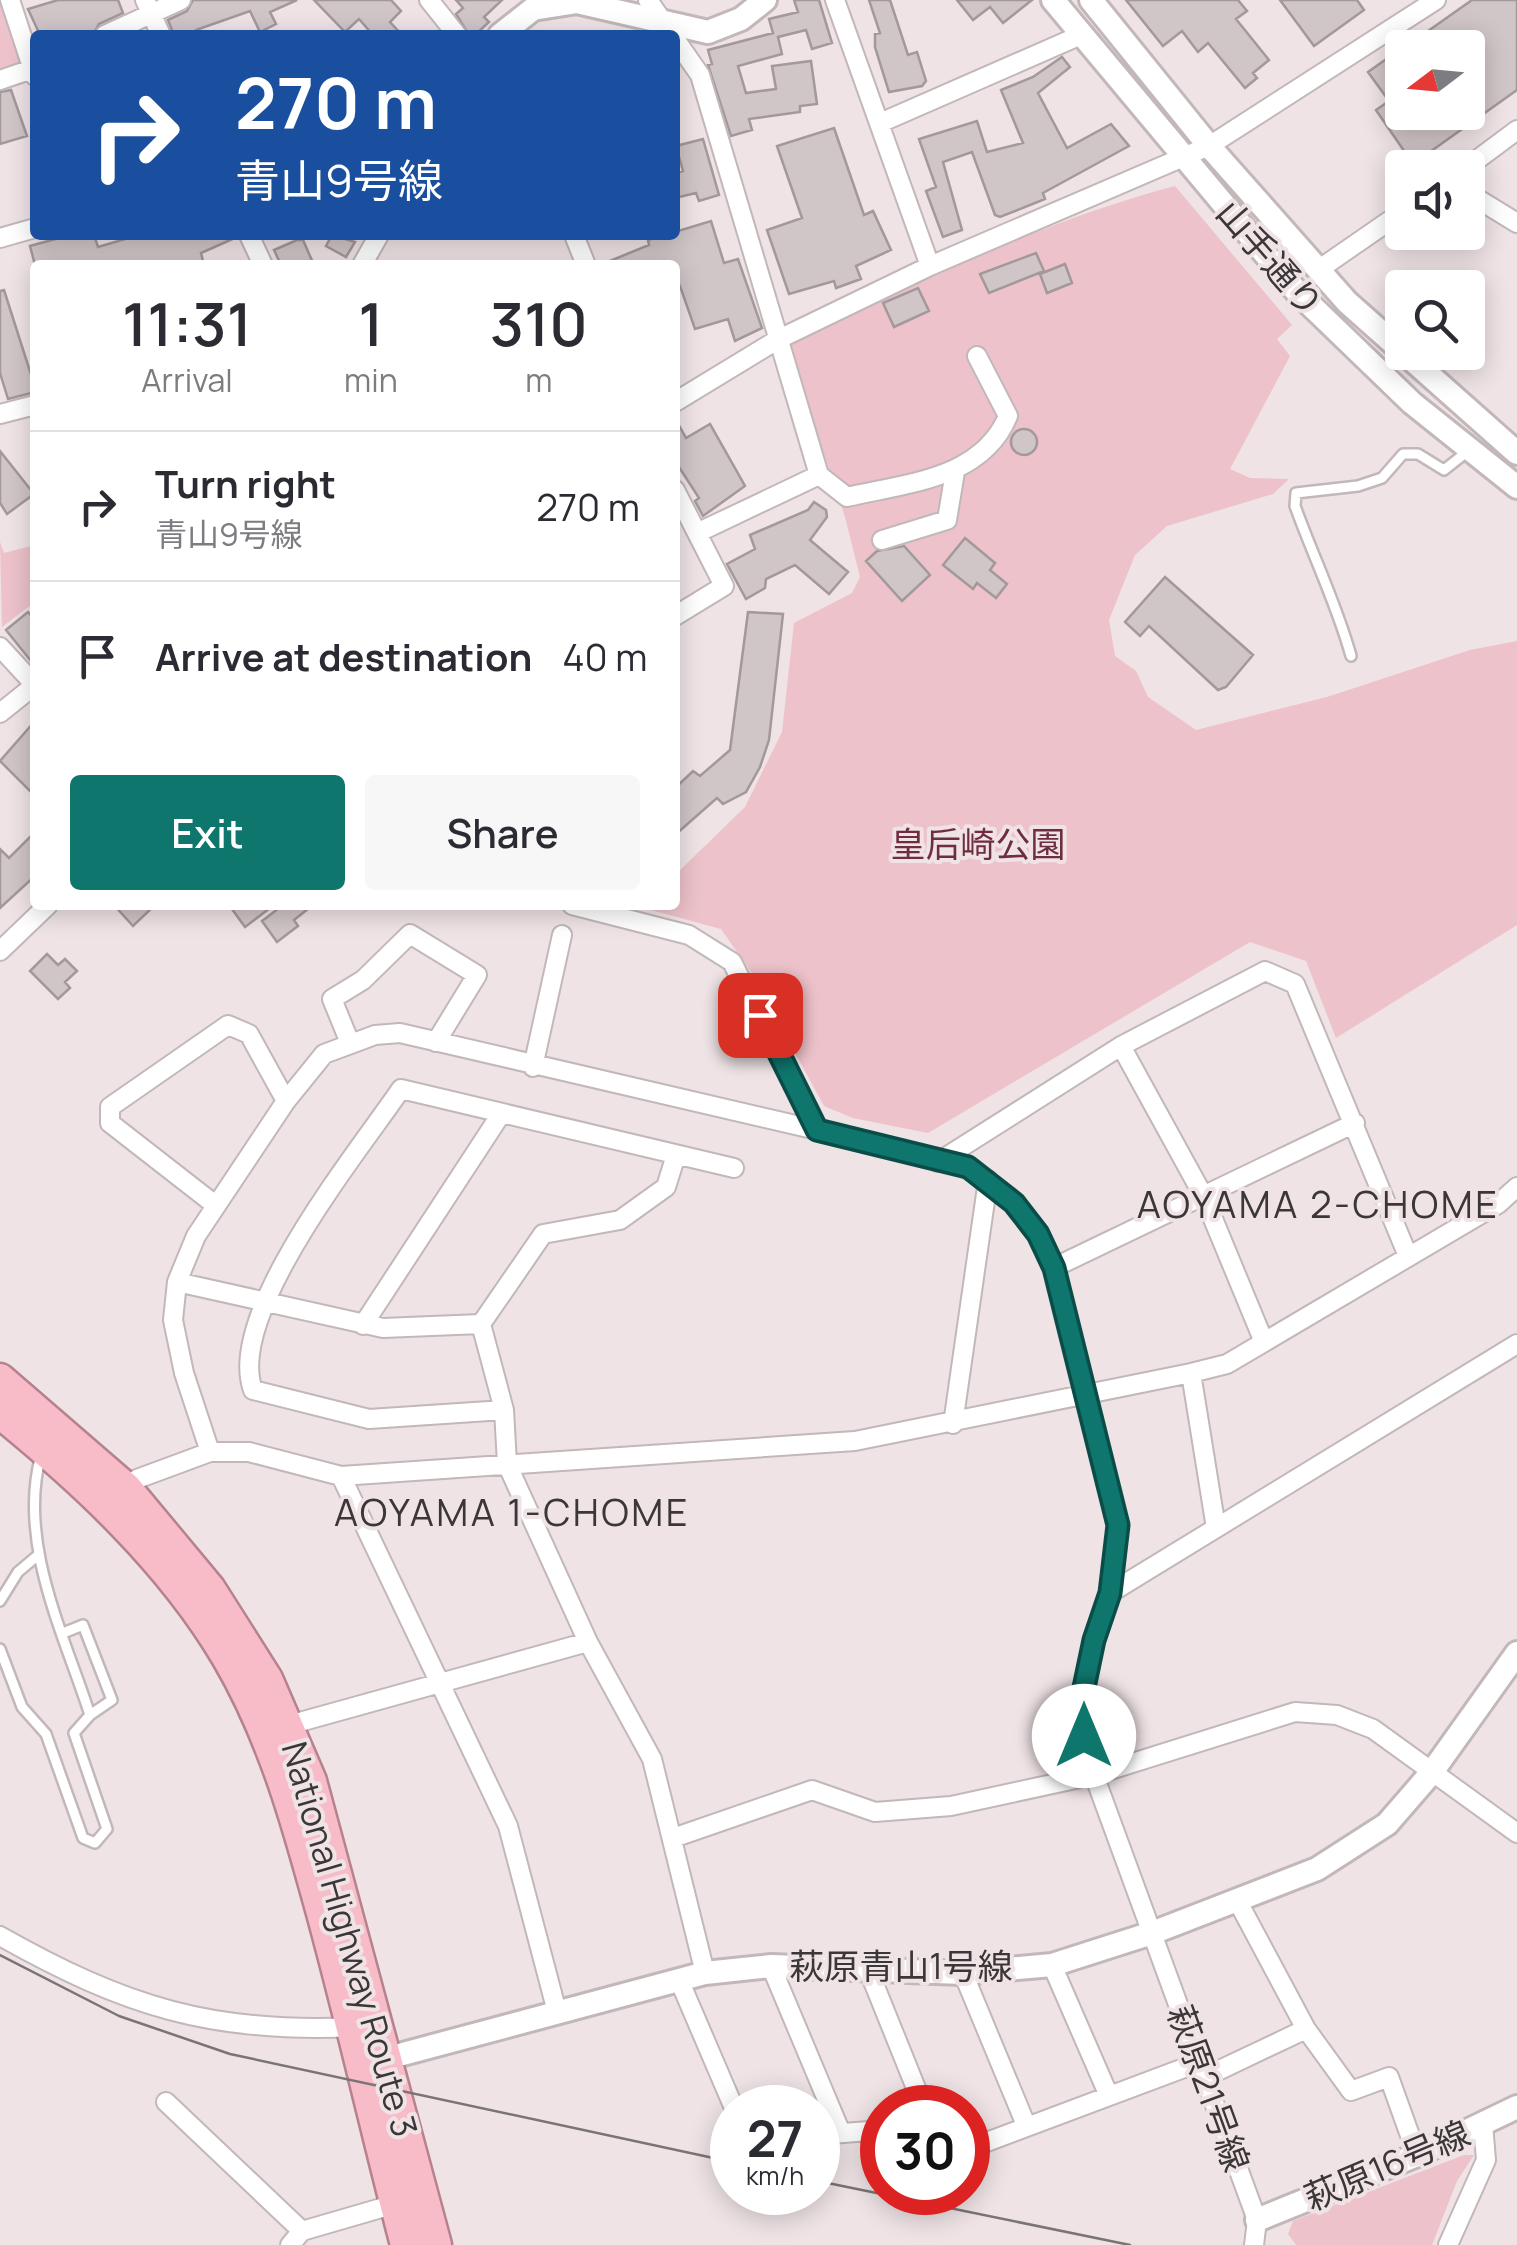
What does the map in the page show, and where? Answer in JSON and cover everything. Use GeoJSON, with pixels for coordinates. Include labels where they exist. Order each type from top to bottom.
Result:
{"type":"FeatureCollection","features":[{"type":"Feature","properties":{"kind":"highway","name":"National Highway Route 3"},"geometry":{"type":"LineString","coordinates":[[0,1379],[230,1618],[289,1726],[311,1781],[373,2062],[406,2245]]}},
{"type":"Feature","properties":{"kind":"highway","name":"National Highway Route 3"},"geometry":{"type":"LineString","coordinates":[[0,1414],[116,1498],[190,1601],[257,1714],[285,1781],[365,2026]]}},
{"type":"Feature","properties":{"kind":"highway","name":"National Highway Route 3"},"geometry":{"type":"LineString","coordinates":[[373,2062],[436,2245]]}},
{"type":"Feature","properties":{"kind":"street"},"geometry":{"type":"LineString","coordinates":[[10,0],[30,59]]}},
{"type":"Feature","properties":{"kind":"street"},"geometry":{"type":"LineString","coordinates":[[114,30],[148,7],[181,0]]}},
{"type":"Feature","properties":{"kind":"street"},"geometry":{"type":"LineString","coordinates":[[429,0],[453,30]]}},
{"type":"Feature","properties":{"kind":"street"},"geometry":{"type":"LineString","coordinates":[[648,0],[669,30]]}},
{"type":"Feature","properties":{"kind":"street"},"geometry":{"type":"LineString","coordinates":[[680,31],[708,32],[741,20],[765,0]]}},
{"type":"Feature","properties":{"kind":"street"},"geometry":{"type":"LineString","coordinates":[[835,0],[930,266]]}},
{"type":"Feature","properties":{"kind":"street","name":"山手通り"},"geometry":{"type":"LineString","coordinates":[[1053,0],[1184,158],[1353,351],[1517,488]]}},
{"type":"Feature","properties":{"kind":"street","name":"山手通り"},"geometry":{"type":"LineString","coordinates":[[1091,0],[1318,270],[1384,336],[1517,453]]}},
{"type":"Feature","properties":{"kind":"street"},"geometry":{"type":"LineString","coordinates":[[680,399],[777,340],[930,266],[1210,146],[1436,0]]}},
{"type":"Feature","properties":{"kind":"street"},"geometry":{"type":"LineString","coordinates":[[506,30],[533,9],[578,2],[667,30]]}},
{"type":"Feature","properties":{"kind":"street"},"geometry":{"type":"LineString","coordinates":[[148,7],[159,30]]}},
{"type":"Feature","properties":{"kind":"street"},"geometry":{"type":"LineString","coordinates":[[880,123],[1081,35]]}},
{"type":"Feature","properties":{"kind":"street"},"geometry":{"type":"LineString","coordinates":[[680,46],[700,75],[819,476],[847,497],[955,472],[998,441],[1008,416],[977,356]]}},
{"type":"Feature","properties":{"kind":"street"},"geometry":{"type":"LineString","coordinates":[[0,80],[30,72]]}},
{"type":"Feature","properties":{"kind":"street"},"geometry":{"type":"LineString","coordinates":[[1485,154],[1517,130]]}},
{"type":"Feature","properties":{"kind":"street"},"geometry":{"type":"LineString","coordinates":[[1485,203],[1517,223]]}},
{"type":"Feature","properties":{"kind":"street"},"geometry":{"type":"LineString","coordinates":[[1318,270],[1385,224]]}},
{"type":"Feature","properties":{"kind":"street"},"geometry":{"type":"LineString","coordinates":[[0,238],[30,229]]}},
{"type":"Feature","properties":{"kind":"street"},"geometry":{"type":"LineString","coordinates":[[0,414],[30,406]]}},
{"type":"Feature","properties":{"kind":"street"},"geometry":{"type":"LineString","coordinates":[[882,540],[946,520],[955,472]]}},
{"type":"Feature","properties":{"kind":"street"},"geometry":{"type":"LineString","coordinates":[[699,532],[819,476]]}},
{"type":"Feature","properties":{"kind":"street"},"geometry":{"type":"LineString","coordinates":[[680,499],[724,586],[680,613]]}},
{"type":"Feature","properties":{"kind":"street"},"geometry":{"type":"LineString","coordinates":[[0,647],[30,680]]}},
{"type":"Feature","properties":{"kind":"street"},"geometry":{"type":"LineString","coordinates":[[0,713],[30,689]]}},
{"type":"Feature","properties":{"kind":"street"},"geometry":{"type":"LineString","coordinates":[[0,951],[43,910]]}},
{"type":"Feature","properties":{"kind":"street"},"geometry":{"type":"LineString","coordinates":[[590,910],[690,935],[732,962],[817,1130]]}},
{"type":"Feature","properties":{"kind":"street"},"geometry":{"type":"LineString","coordinates":[[350,1042],[332,999],[363,980],[410,934],[477,975],[436,1042]]}},
{"type":"Feature","properties":{"kind":"street"},"geometry":{"type":"LineString","coordinates":[[533,1067],[562,934]]}},
{"type":"Feature","properties":{"kind":"street"},"geometry":{"type":"LineString","coordinates":[[938,1162],[1121,1046],[1265,971],[1295,984],[1408,1256]]}},
{"type":"Feature","properties":{"kind":"street"},"geometry":{"type":"LineString","coordinates":[[214,1204],[110,1123],[110,1106],[228,1025],[248,1034],[286,1101]]}},
{"type":"Feature","properties":{"kind":"street"},"geometry":{"type":"LineString","coordinates":[[210,1452],[184,1373],[173,1320],[177,1282],[214,1204],[324,1054],[350,1042],[400,1034],[968,1167],[988,1180],[953,1424]]}},
{"type":"Feature","properties":{"kind":"street"},"geometry":{"type":"LineString","coordinates":[[1121,1046],[1204,1197],[1264,1342]]}},
{"type":"Feature","properties":{"kind":"street"},"geometry":{"type":"LineString","coordinates":[[504,1410],[370,1419],[253,1390],[246,1374],[275,1274],[400,1089],[734,1168]]}},
{"type":"Feature","properties":{"kind":"street"},"geometry":{"type":"LineString","coordinates":[[363,1324],[501,1114]]}},
{"type":"Feature","properties":{"kind":"street"},"geometry":{"type":"LineString","coordinates":[[1054,1268],[1355,1123]]}},
{"type":"Feature","properties":{"kind":"street"},"geometry":{"type":"LineString","coordinates":[[676,1154],[666,1187],[620,1220],[544,1234],[482,1324],[504,1410],[507,1464],[588,1642],[652,1760],[704,1973]]}},
{"type":"Feature","properties":{"kind":"street","name":"萩原21号線"},"geometry":{"type":"LineString","coordinates":[[988,1180],[1014,1203],[1038,1234],[1054,1268],[1088,1394],[1118,1525],[1110,1593],[1094,1640],[1081,1702],[1094,1775],[1257,2220],[1254,2245]]}},
{"type":"Feature","properties":{"kind":"street"},"geometry":{"type":"LineString","coordinates":[[116,1498],[137,1480],[210,1452],[250,1452],[340,1476],[855,1441],[1192,1373],[1227,1364],[1498,1204],[1517,1187]]}},
{"type":"Feature","properties":{"kind":"street"},"geometry":{"type":"LineString","coordinates":[[177,1282],[383,1328],[482,1324]]}},
{"type":"Feature","properties":{"kind":"street"},"geometry":{"type":"LineString","coordinates":[[1110,1593],[1517,1344]]}},
{"type":"Feature","properties":{"kind":"street"},"geometry":{"type":"LineString","coordinates":[[1192,1373],[1216,1528]]}},
{"type":"Feature","properties":{"kind":"street"},"geometry":{"type":"LineString","coordinates":[[340,1476],[508,1826],[558,2012]]}},
{"type":"Feature","properties":{"kind":"street"},"geometry":{"type":"LineString","coordinates":[[289,1726],[588,1642]]}},
{"type":"Feature","properties":{"kind":"street","name":"萩原青山1号線"},"geometry":{"type":"LineString","coordinates":[[373,2062],[704,1973],[771,1966],[964,1973],[1052,1965],[1152,1933],[1317,1869],[1373,1833],[1432,1772],[1517,1653]]}},
{"type":"Feature","properties":{"kind":"street"},"geometry":{"type":"LineString","coordinates":[[674,1838],[812,1790],[875,1812],[952,1806],[1094,1775],[1295,1712],[1338,1714],[1373,1728],[1517,1833]]}},
{"type":"Feature","properties":{"kind":"street"},"geometry":{"type":"LineString","coordinates":[[1237,1900],[1306,2029],[1352,2090],[1390,2078],[1416,2155]]}},
{"type":"Feature","properties":{"kind":"street"},"geometry":{"type":"LineString","coordinates":[[0,1936],[66,1973],[167,2012],[269,2028],[365,2026]]}},
{"type":"Feature","properties":{"kind":"street"},"geometry":{"type":"LineString","coordinates":[[1052,1965],[1109,2096]]}},
{"type":"Feature","properties":{"kind":"street"},"geometry":{"type":"LineString","coordinates":[[771,1966],[820,2085]]}},
{"type":"Feature","properties":{"kind":"street"},"geometry":{"type":"LineString","coordinates":[[868,1969],[915,2085]]}},
{"type":"Feature","properties":{"kind":"street"},"geometry":{"type":"LineString","coordinates":[[964,1973],[1026,2125]]}},
{"type":"Feature","properties":{"kind":"street"},"geometry":{"type":"LineString","coordinates":[[680,1982],[724,2085]]}},
{"type":"Feature","properties":{"kind":"street"},"geometry":{"type":"LineString","coordinates":[[990,2140],[1109,2096],[1203,2069],[1306,2029]]}},
{"type":"Feature","properties":{"kind":"street"},"geometry":{"type":"LineString","coordinates":[[166,2102],[296,2238],[396,2204]]}},
{"type":"Feature","properties":{"kind":"street","name":"萩原16号線"},"geometry":{"type":"LineString","coordinates":[[1257,2220],[1416,2155],[1517,2108]]}},
{"type":"Feature","properties":{"kind":"street"},"geometry":{"type":"LineString","coordinates":[[1448,2245],[1486,2160],[1483,2124]]}},
{"type":"Feature","properties":{"kind":"street"},"geometry":{"type":"LineString","coordinates":[[840,2133],[860,2132]]}},
{"type":"Feature","properties":{"kind":"lane"},"geometry":{"type":"LineString","coordinates":[[1350,656],[1342,621],[1325,591],[1295,506],[1296,493],[1358,486],[1382,478],[1403,454],[1418,454],[1444,470],[1470,449]]}},
{"type":"Feature","properties":{"kind":"lane"},"geometry":{"type":"LineString","coordinates":[[43,1448],[34,1478],[37,1556],[90,1715]]}},
{"type":"Feature","properties":{"kind":"lane"},"geometry":{"type":"LineString","coordinates":[[0,1601],[18,1572],[37,1556]]}},
{"type":"Feature","properties":{"kind":"lane"},"geometry":{"type":"LineString","coordinates":[[0,1650],[22,1706],[46,1734],[83,1838],[95,1843],[107,1828],[74,1732],[112,1700],[83,1625],[63,1633]]}},
{"type":"Feature","properties":{"kind":"green space"},"geometry":{"type":"Polygon","coordinates":[[[3,3],[23,66],[0,74],[0,5],[3,3]]]}},
{"type":"Feature","properties":{"kind":"green space","name":"皇后崎公園"},"geometry":{"type":"Polygon","coordinates":[[[1175,186],[1292,325],[1277,339],[1290,356],[1230,469],[1250,478],[1289,479],[1273,494],[1167,526],[1135,555],[1109,620],[1115,656],[1136,671],[1148,697],[1196,730],[1327,697],[1470,650],[1517,641],[1517,925],[1336,1038],[1306,961],[1250,942],[928,1133],[853,1118],[824,1106],[751,972],[721,929],[651,910],[680,910],[680,870],[745,807],[782,732],[794,623],[852,593],[860,577],[845,517],[788,346],[1026,236],[1175,186]]]}},
{"type":"Feature","properties":{"kind":"green space"},"geometry":{"type":"Polygon","coordinates":[[[0,542],[4,553],[30,546],[30,606],[2,627],[0,542]]]}},
{"type":"Feature","properties":{"kind":"green space"},"geometry":{"type":"Polygon","coordinates":[[[1464,2155],[1474,2155],[1457,2181],[1432,2245],[1296,2245],[1288,2234],[1293,2221],[1464,2155]]]}},
{"type":"Feature","properties":{"kind":"building"},"geometry":{"type":"Polygon","coordinates":[[[58,0],[118,0],[123,13],[99,24],[96,30],[38,30],[28,9],[58,0]]]}},
{"type":"Feature","properties":{"kind":"building"},"geometry":{"type":"Polygon","coordinates":[[[193,0],[297,0],[270,12],[276,24],[264,30],[259,30],[250,11],[196,30],[172,30],[168,20],[187,11],[193,0]]]}},
{"type":"Feature","properties":{"kind":"building"},"geometry":{"type":"Polygon","coordinates":[[[314,0],[391,0],[401,11],[390,22],[397,30],[369,30],[359,19],[343,30],[314,0]]]}},
{"type":"Feature","properties":{"kind":"building"},"geometry":{"type":"Polygon","coordinates":[[[456,0],[502,0],[484,17],[489,22],[480,30],[466,30],[456,14],[463,8],[456,0]]]}},
{"type":"Feature","properties":{"kind":"building"},"geometry":{"type":"Polygon","coordinates":[[[794,0],[819,0],[832,43],[812,49],[806,30],[778,37],[782,54],[738,66],[746,93],[776,89],[772,66],[811,61],[817,104],[800,106],[800,112],[749,119],[752,130],[731,136],[708,65],[712,64],[708,50],[773,33],[769,19],[798,12],[794,0]]]}},
{"type":"Feature","properties":{"kind":"building"},"geometry":{"type":"Polygon","coordinates":[[[869,0],[890,0],[908,55],[917,52],[926,81],[922,86],[889,92],[875,47],[875,34],[880,33],[869,0]]]}},
{"type":"Feature","properties":{"kind":"building"},"geometry":{"type":"Polygon","coordinates":[[[957,0],[1032,0],[1003,23],[990,7],[973,20],[957,0]]]}},
{"type":"Feature","properties":{"kind":"building"},"geometry":{"type":"Polygon","coordinates":[[[1126,0],[1238,0],[1247,11],[1236,19],[1269,60],[1253,73],[1257,78],[1245,88],[1208,43],[1198,52],[1182,31],[1163,46],[1126,0]]]}},
{"type":"Feature","properties":{"kind":"building"},"geometry":{"type":"Polygon","coordinates":[[[1280,0],[1357,0],[1364,10],[1314,46],[1280,0]]]}},
{"type":"Feature","properties":{"kind":"building"},"geometry":{"type":"Polygon","coordinates":[[[1472,0],[1517,0],[1517,90],[1485,113],[1485,30],[1430,30],[1472,0]]]}},
{"type":"Feature","properties":{"kind":"building"},"geometry":{"type":"Polygon","coordinates":[[[1062,57],[1070,67],[1038,93],[1067,148],[1111,124],[1129,146],[1043,193],[1045,199],[1000,217],[995,215],[972,152],[943,162],[962,230],[943,237],[926,191],[936,187],[919,139],[977,121],[987,152],[1023,143],[1001,90],[1033,77],[1062,57]]]}},
{"type":"Feature","properties":{"kind":"building"},"geometry":{"type":"Polygon","coordinates":[[[1385,60],[1385,95],[1368,72],[1385,60]]]}},
{"type":"Feature","properties":{"kind":"building"},"geometry":{"type":"Polygon","coordinates":[[[11,90],[27,136],[0,144],[0,92],[11,90]]]}},
{"type":"Feature","properties":{"kind":"building"},"geometry":{"type":"Polygon","coordinates":[[[1385,104],[1385,123],[1376,110],[1385,104]]]}},
{"type":"Feature","properties":{"kind":"building"},"geometry":{"type":"Polygon","coordinates":[[[834,128],[864,215],[873,211],[891,250],[856,266],[861,279],[836,288],[834,281],[789,294],[767,230],[802,218],[777,146],[834,128]]]}},
{"type":"Feature","properties":{"kind":"building"},"geometry":{"type":"Polygon","coordinates":[[[1390,130],[1461,130],[1433,150],[1403,150],[1390,130]]]}},
{"type":"Feature","properties":{"kind":"building"},"geometry":{"type":"Polygon","coordinates":[[[703,139],[719,195],[699,201],[696,193],[680,197],[683,171],[680,145],[703,139]]]}},
{"type":"Feature","properties":{"kind":"building"},"geometry":{"type":"Polygon","coordinates":[[[711,221],[724,263],[738,259],[762,328],[735,341],[728,319],[695,329],[680,286],[680,260],[612,260],[649,245],[648,240],[680,240],[680,230],[711,221]]]}},
{"type":"Feature","properties":{"kind":"building"},"geometry":{"type":"Polygon","coordinates":[[[52,240],[96,240],[98,247],[122,240],[230,240],[201,253],[203,260],[34,260],[30,246],[52,240]]]}},
{"type":"Feature","properties":{"kind":"building"},"geometry":{"type":"Polygon","coordinates":[[[303,240],[312,260],[279,260],[274,250],[303,240]]]}},
{"type":"Feature","properties":{"kind":"building"},"geometry":{"type":"Polygon","coordinates":[[[329,240],[355,242],[346,257],[326,246],[329,240]]]}},
{"type":"Feature","properties":{"kind":"building"},"geometry":{"type":"Polygon","coordinates":[[[1036,253],[1044,271],[989,293],[980,274],[1036,253]]]}},
{"type":"Feature","properties":{"kind":"building"},"geometry":{"type":"Polygon","coordinates":[[[1065,264],[1072,283],[1047,293],[1040,274],[1065,264]]]}},
{"type":"Feature","properties":{"kind":"building"},"geometry":{"type":"Polygon","coordinates":[[[918,288],[929,311],[894,327],[883,303],[918,288]]]}},
{"type":"Feature","properties":{"kind":"building"},"geometry":{"type":"Polygon","coordinates":[[[4,290],[30,371],[30,393],[8,399],[0,373],[0,291],[4,290]]]}},
{"type":"Feature","properties":{"kind":"building"},"geometry":{"type":"Polygon","coordinates":[[[710,424],[745,486],[703,516],[695,501],[699,498],[680,469],[680,427],[686,438],[710,424]]]}},
{"type":"Feature","properties":{"kind":"building"},"geometry":{"type":"Polygon","coordinates":[[[1024,429],[1033,433],[1037,442],[1033,451],[1024,455],[1015,451],[1011,442],[1015,433],[1024,429]]]}},
{"type":"Feature","properties":{"kind":"building"},"geometry":{"type":"Polygon","coordinates":[[[0,451],[30,489],[30,497],[7,514],[0,503],[0,451]]]}},
{"type":"Feature","properties":{"kind":"building"},"geometry":{"type":"Polygon","coordinates":[[[814,502],[826,510],[827,517],[810,540],[848,572],[829,594],[795,565],[766,579],[765,588],[746,599],[727,564],[755,549],[750,535],[808,510],[814,502]]]}},
{"type":"Feature","properties":{"kind":"building"},"geometry":{"type":"Polygon","coordinates":[[[965,538],[995,563],[990,570],[1007,584],[996,598],[977,583],[973,589],[943,565],[965,538]]]}},
{"type":"Feature","properties":{"kind":"building"},"geometry":{"type":"Polygon","coordinates":[[[904,546],[930,575],[902,601],[866,561],[877,551],[904,546]]]}},
{"type":"Feature","properties":{"kind":"building"},"geometry":{"type":"Polygon","coordinates":[[[1165,577],[1253,655],[1226,687],[1218,690],[1149,626],[1140,636],[1125,622],[1165,577]]]}},
{"type":"Feature","properties":{"kind":"building"},"geometry":{"type":"Polygon","coordinates":[[[28,612],[30,614],[30,660],[6,630],[28,612]]]}},
{"type":"Feature","properties":{"kind":"building"},"geometry":{"type":"Polygon","coordinates":[[[748,612],[783,614],[769,740],[760,767],[746,792],[723,804],[717,798],[680,831],[680,783],[693,771],[700,776],[730,750],[748,612]]]}},
{"type":"Feature","properties":{"kind":"building"},"geometry":{"type":"Polygon","coordinates":[[[30,727],[30,791],[0,761],[30,727]]]}},
{"type":"Feature","properties":{"kind":"building"},"geometry":{"type":"Polygon","coordinates":[[[30,837],[30,881],[0,908],[0,849],[9,858],[30,837]]]}},
{"type":"Feature","properties":{"kind":"building"},"geometry":{"type":"Polygon","coordinates":[[[119,910],[150,910],[133,926],[119,910]]]}},
{"type":"Feature","properties":{"kind":"building"},"geometry":{"type":"Polygon","coordinates":[[[233,910],[267,910],[245,927],[233,910]]]}},
{"type":"Feature","properties":{"kind":"building"},"geometry":{"type":"Polygon","coordinates":[[[276,910],[307,910],[294,920],[298,926],[277,942],[262,921],[276,910]]]}},
{"type":"Feature","properties":{"kind":"building"},"geometry":{"type":"Polygon","coordinates":[[[47,954],[58,965],[65,959],[77,971],[65,982],[70,988],[58,999],[30,971],[47,954]]]}},
{"type":"Feature","properties":{"kind":"tram line"},"geometry":{"type":"LineString","coordinates":[[0,1955],[119,2016],[230,2054],[710,2157]]}},
{"type":"Feature","properties":{"kind":"tram line"},"geometry":{"type":"LineString","coordinates":[[840,2186],[1130,2245]]}},
{"type":"Feature","properties":{"kind":"district","name":"AOYAMA 2-CHOME"},"geometry":{"type":"Point","coordinates":[1318,1203]}},
{"type":"Feature","properties":{"kind":"district","name":"AOYAMA 1-CHOME"},"geometry":{"type":"Point","coordinates":[512,1511]}},
{"type":"Feature","properties":{"kind":"route"},"geometry":{"type":"LineString","coordinates":[[760,1015],[817,1130],[968,1167],[1014,1203],[1038,1234],[1054,1268],[1107,1466],[1118,1525],[1110,1593],[1094,1640],[1081,1702],[1084,1736]]}}]}
